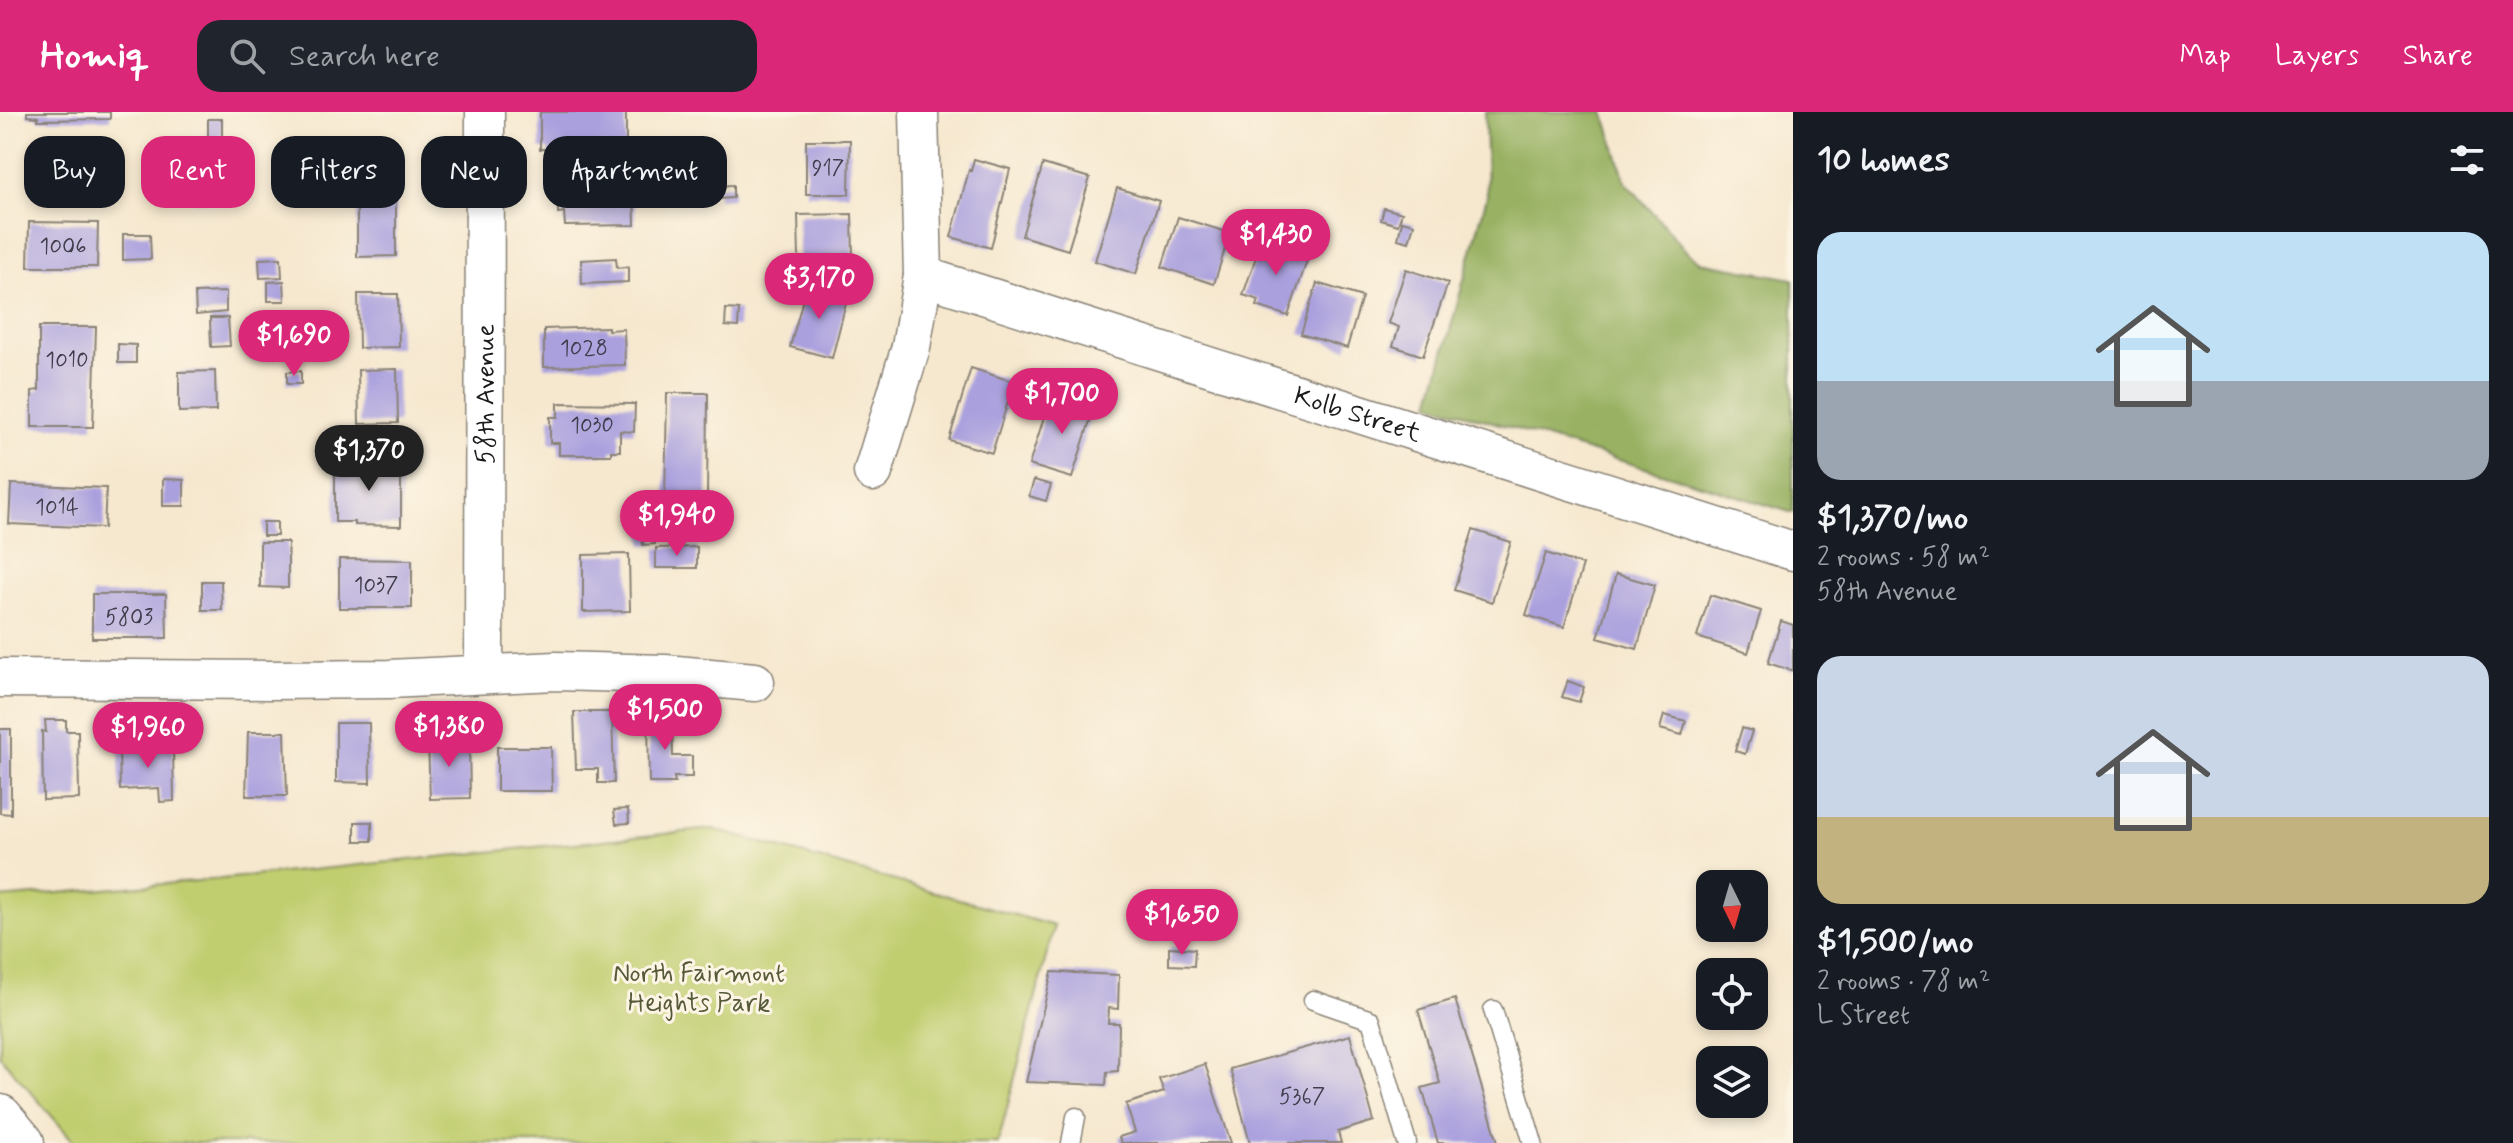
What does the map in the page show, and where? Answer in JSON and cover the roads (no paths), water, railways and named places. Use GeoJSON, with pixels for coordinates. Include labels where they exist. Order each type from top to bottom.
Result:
{"type":"FeatureCollection","features":[{"type":"Feature","properties":{"kind":"street","name":"58th Avenue"},"geometry":{"type":"LineString","coordinates":[[484,674],[485,112]]}},
{"type":"Feature","properties":{"kind":"street"},"geometry":{"type":"LineString","coordinates":[[873,472],[911,347],[923,276],[919,112]]}},
{"type":"Feature","properties":{"kind":"street","name":"Kolb Street"},"geometry":{"type":"LineString","coordinates":[[923,276],[1793,551]]}},
{"type":"Feature","properties":{"kind":"street"},"geometry":{"type":"LineString","coordinates":[[0,678],[389,679],[556,671],[755,682]]}},
{"type":"Feature","properties":{"kind":"street"},"geometry":{"type":"LineString","coordinates":[[0,1117],[22,1143]]}},
{"type":"Feature","properties":{"kind":"lane"},"geometry":{"type":"LineString","coordinates":[[1313,1000],[1371,1020],[1407,1143]]}},
{"type":"Feature","properties":{"kind":"lane"},"geometry":{"type":"LineString","coordinates":[[1493,1010],[1533,1143]]}},
{"type":"Feature","properties":{"kind":"lane"},"geometry":{"type":"LineString","coordinates":[[1071,1143],[1076,1117]]}},
{"type":"Feature","properties":{"kind":"park label","name":"North Fairmont Heights Park"},"geometry":{"type":"Point","coordinates":[699,987]}}]}
